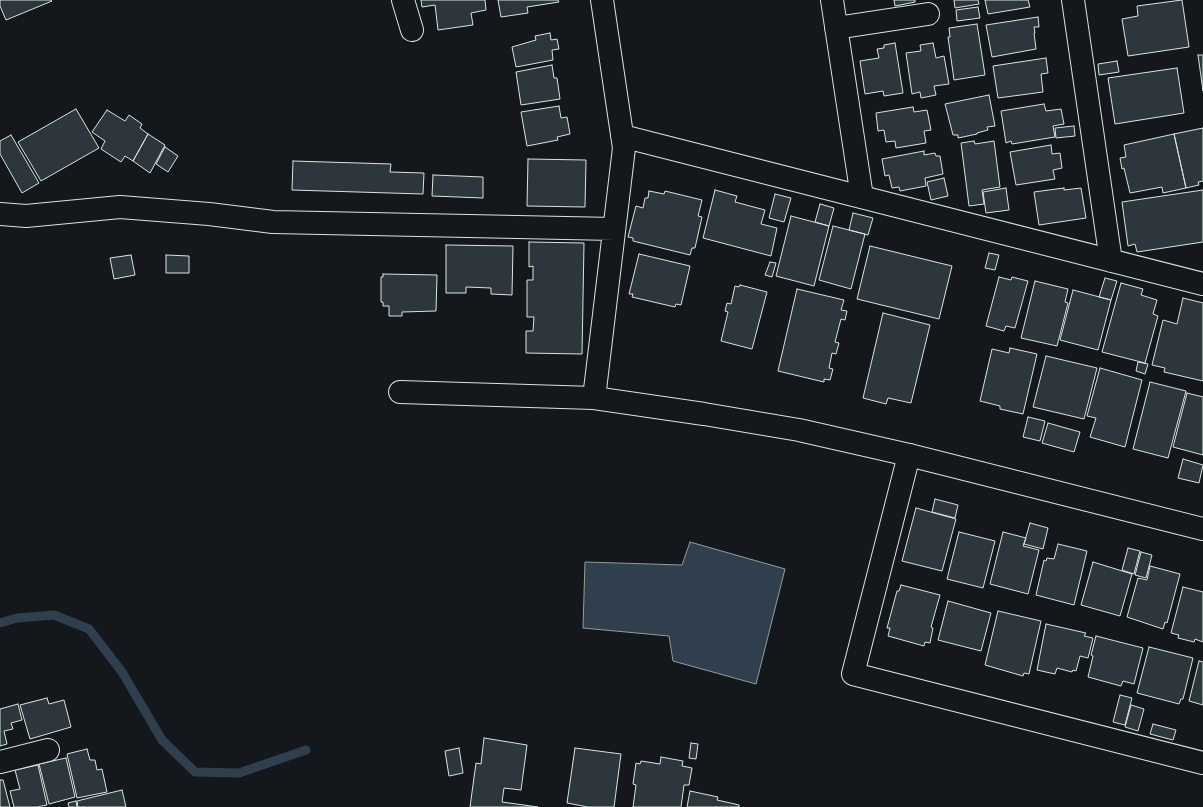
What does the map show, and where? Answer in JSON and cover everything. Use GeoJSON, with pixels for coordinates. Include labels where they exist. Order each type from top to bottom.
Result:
{"type":"FeatureCollection","features":[{"type":"Feature","properties":{"kind":"street"},"geometry":{"type":"LineString","coordinates":[[403,0],[412,30]]}},
{"type":"Feature","properties":{"kind":"street"},"geometry":{"type":"LineString","coordinates":[[594,398],[624,148],[602,0]]}},
{"type":"Feature","properties":{"kind":"street"},"geometry":{"type":"LineString","coordinates":[[832,0],[862,197]]}},
{"type":"Feature","properties":{"kind":"street"},"geometry":{"type":"LineString","coordinates":[[1073,0],[1112,261]]}},
{"type":"Feature","properties":{"kind":"street"},"geometry":{"type":"LineString","coordinates":[[836,28],[928,14]]}},
{"type":"Feature","properties":{"kind":"street"},"geometry":{"type":"LineString","coordinates":[[622,136],[1203,284]]}},
{"type":"Feature","properties":{"kind":"street"},"geometry":{"type":"LineString","coordinates":[[0,214],[26,216],[120,207],[209,214],[273,222],[614,229]]}},
{"type":"Feature","properties":{"kind":"street"},"geometry":{"type":"LineString","coordinates":[[400,392],[594,398],[799,430],[909,455],[1203,529]]}},
{"type":"Feature","properties":{"kind":"street"},"geometry":{"type":"LineString","coordinates":[[909,455],[853,674],[1203,763]]}},
{"type":"Feature","properties":{"kind":"street"},"geometry":{"type":"LineString","coordinates":[[0,762],[48,750]]}},
{"type":"Feature","properties":{"kind":"water"},"geometry":{"type":"Polygon","coordinates":[[[690,542],[785,569],[756,684],[673,661],[669,636],[583,628],[585,562],[682,565],[690,542]]]}},
{"type":"Feature","properties":{"kind":"building"},"geometry":{"type":"Polygon","coordinates":[[[0,0],[52,1],[6,20],[0,6],[0,0]]]}},
{"type":"Feature","properties":{"kind":"building"},"geometry":{"type":"Polygon","coordinates":[[[421,0],[485,0],[486,10],[471,13],[473,25],[438,30],[435,5],[422,7],[421,0]]]}},
{"type":"Feature","properties":{"kind":"building"},"geometry":{"type":"Polygon","coordinates":[[[498,0],[558,0],[559,2],[527,7],[528,13],[501,17],[498,0]]]}},
{"type":"Feature","properties":{"kind":"building"},"geometry":{"type":"Polygon","coordinates":[[[894,0],[915,0],[915,2],[895,6],[894,0]]]}},
{"type":"Feature","properties":{"kind":"building"},"geometry":{"type":"Polygon","coordinates":[[[954,0],[978,0],[979,4],[955,8],[954,0]]]}},
{"type":"Feature","properties":{"kind":"building"},"geometry":{"type":"Polygon","coordinates":[[[985,0],[1028,0],[1030,7],[988,14],[985,0]]]}},
{"type":"Feature","properties":{"kind":"building"},"geometry":{"type":"Polygon","coordinates":[[[1182,0],[1189,47],[1128,56],[1122,19],[1138,16],[1137,6],[1182,0]]]}},
{"type":"Feature","properties":{"kind":"building"},"geometry":{"type":"Polygon","coordinates":[[[978,7],[980,18],[957,21],[956,10],[978,7]]]}},
{"type":"Feature","properties":{"kind":"building"},"geometry":{"type":"Polygon","coordinates":[[[1038,17],[1039,27],[1034,27],[1036,49],[992,57],[986,25],[1038,17]]]}},
{"type":"Feature","properties":{"kind":"building"},"geometry":{"type":"Polygon","coordinates":[[[977,24],[985,75],[954,80],[948,37],[950,37],[949,28],[977,24]]]}},
{"type":"Feature","properties":{"kind":"building"},"geometry":{"type":"Polygon","coordinates":[[[550,33],[551,40],[557,39],[559,49],[552,50],[553,60],[516,67],[512,47],[536,40],[535,36],[550,33]]]}},
{"type":"Feature","properties":{"kind":"building"},"geometry":{"type":"Polygon","coordinates":[[[895,43],[903,93],[884,96],[883,91],[865,94],[860,61],[879,58],[877,49],[884,48],[884,45],[895,43]]]}},
{"type":"Feature","properties":{"kind":"building"},"geometry":{"type":"Polygon","coordinates":[[[933,43],[936,58],[944,56],[949,84],[934,86],[936,95],[921,98],[920,92],[912,94],[906,53],[921,51],[920,45],[933,43]]]}},
{"type":"Feature","properties":{"kind":"building"},"geometry":{"type":"Polygon","coordinates":[[[1198,55],[1203,55],[1203,91],[1198,55]]]}},
{"type":"Feature","properties":{"kind":"building"},"geometry":{"type":"Polygon","coordinates":[[[1046,58],[1048,73],[1041,74],[1043,92],[998,98],[993,66],[1046,58]]]}},
{"type":"Feature","properties":{"kind":"building"},"geometry":{"type":"Polygon","coordinates":[[[1117,61],[1119,72],[1099,75],[1098,64],[1117,61]]]}},
{"type":"Feature","properties":{"kind":"building"},"geometry":{"type":"Polygon","coordinates":[[[552,65],[554,78],[557,78],[560,99],[521,105],[516,72],[552,65]]]}},
{"type":"Feature","properties":{"kind":"building"},"geometry":{"type":"Polygon","coordinates":[[[1177,68],[1184,113],[1115,124],[1108,78],[1177,68]]]}},
{"type":"Feature","properties":{"kind":"building"},"geometry":{"type":"Polygon","coordinates":[[[989,95],[995,126],[987,127],[988,130],[977,134],[958,138],[958,135],[953,135],[945,104],[989,95]]]}},
{"type":"Feature","properties":{"kind":"building"},"geometry":{"type":"Polygon","coordinates":[[[1044,104],[1046,111],[1061,109],[1064,124],[1053,126],[1055,137],[1012,144],[1011,141],[1006,143],[1001,111],[1044,104]]]}},
{"type":"Feature","properties":{"kind":"building"},"geometry":{"type":"Polygon","coordinates":[[[559,106],[561,118],[567,117],[570,134],[557,137],[558,140],[527,146],[521,112],[559,106]]]}},
{"type":"Feature","properties":{"kind":"building"},"geometry":{"type":"Polygon","coordinates":[[[913,107],[914,112],[927,110],[931,130],[924,131],[926,143],[896,148],[895,141],[886,142],[884,130],[878,131],[876,113],[913,107]]]}},
{"type":"Feature","properties":{"kind":"building"},"geometry":{"type":"Polygon","coordinates":[[[76,109],[99,148],[41,181],[18,142],[76,109]]]}},
{"type":"Feature","properties":{"kind":"building"},"geometry":{"type":"Polygon","coordinates":[[[107,110],[125,121],[129,115],[142,124],[140,128],[148,134],[133,161],[125,156],[121,162],[101,149],[105,141],[92,132],[107,110]]]}},
{"type":"Feature","properties":{"kind":"building"},"geometry":{"type":"Polygon","coordinates":[[[1074,126],[1075,136],[1056,138],[1055,128],[1074,126]]]}},
{"type":"Feature","properties":{"kind":"building"},"geometry":{"type":"Polygon","coordinates":[[[1203,128],[1203,181],[1198,182],[1199,185],[1186,188],[1174,134],[1203,128]]]}},
{"type":"Feature","properties":{"kind":"building"},"geometry":{"type":"Polygon","coordinates":[[[148,134],[165,145],[150,173],[133,161],[148,134]]]}},
{"type":"Feature","properties":{"kind":"building"},"geometry":{"type":"Polygon","coordinates":[[[1174,134],[1186,188],[1163,193],[1162,187],[1130,193],[1120,158],[1126,157],[1124,145],[1174,134]]]}},
{"type":"Feature","properties":{"kind":"building"},"geometry":{"type":"Polygon","coordinates":[[[11,135],[39,183],[22,193],[0,154],[0,141],[11,135]]]}},
{"type":"Feature","properties":{"kind":"building"},"geometry":{"type":"Polygon","coordinates":[[[974,141],[975,144],[994,141],[1000,187],[982,190],[984,204],[969,206],[961,143],[974,141]]]}},
{"type":"Feature","properties":{"kind":"building"},"geometry":{"type":"Polygon","coordinates":[[[1051,145],[1052,154],[1060,153],[1062,168],[1053,170],[1055,179],[1016,185],[1010,152],[1051,145]]]}},
{"type":"Feature","properties":{"kind":"building"},"geometry":{"type":"Polygon","coordinates":[[[165,147],[178,156],[168,172],[156,164],[165,147]]]}},
{"type":"Feature","properties":{"kind":"building"},"geometry":{"type":"Polygon","coordinates":[[[924,151],[924,155],[935,153],[936,156],[940,156],[943,174],[925,178],[926,186],[900,191],[899,187],[892,188],[889,175],[885,176],[882,159],[924,151]]]}},
{"type":"Feature","properties":{"kind":"building"},"geometry":{"type":"Polygon","coordinates":[[[528,159],[586,160],[585,207],[527,206],[528,159]]]}},
{"type":"Feature","properties":{"kind":"building"},"geometry":{"type":"Polygon","coordinates":[[[293,161],[391,164],[390,172],[424,173],[423,194],[292,190],[293,161]]]}},
{"type":"Feature","properties":{"kind":"building"},"geometry":{"type":"Polygon","coordinates":[[[433,175],[483,177],[483,198],[432,196],[433,175]]]}},
{"type":"Feature","properties":{"kind":"building"},"geometry":{"type":"Polygon","coordinates":[[[944,178],[948,196],[931,200],[927,182],[944,178]]]}},
{"type":"Feature","properties":{"kind":"building"},"geometry":{"type":"Polygon","coordinates":[[[1006,188],[1009,210],[986,213],[983,192],[1006,188]]]}},
{"type":"Feature","properties":{"kind":"building"},"geometry":{"type":"Polygon","coordinates":[[[1064,188],[1064,190],[1081,188],[1086,218],[1039,225],[1034,192],[1064,188]]]}},
{"type":"Feature","properties":{"kind":"building"},"geometry":{"type":"Polygon","coordinates":[[[715,190],[737,196],[735,202],[765,210],[761,224],[777,228],[771,256],[703,238],[715,190]]]}},
{"type":"Feature","properties":{"kind":"building"},"geometry":{"type":"Polygon","coordinates":[[[1203,190],[1203,242],[1137,252],[1135,244],[1128,246],[1122,202],[1203,190]]]}},
{"type":"Feature","properties":{"kind":"building"},"geometry":{"type":"Polygon","coordinates":[[[649,191],[664,194],[665,191],[702,200],[698,216],[702,217],[695,248],[692,248],[690,255],[633,241],[633,238],[628,237],[636,206],[643,208],[645,198],[648,198],[649,191]]]}},
{"type":"Feature","properties":{"kind":"building"},"geometry":{"type":"Polygon","coordinates":[[[775,194],[791,198],[784,222],[769,218],[775,194]]]}},
{"type":"Feature","properties":{"kind":"building"},"geometry":{"type":"Polygon","coordinates":[[[820,204],[834,208],[829,226],[815,222],[820,204]]]}},
{"type":"Feature","properties":{"kind":"building"},"geometry":{"type":"Polygon","coordinates":[[[853,213],[873,218],[868,235],[849,230],[853,213]]]}},
{"type":"Feature","properties":{"kind":"building"},"geometry":{"type":"Polygon","coordinates":[[[791,216],[829,226],[814,286],[776,276],[791,216]]]}},
{"type":"Feature","properties":{"kind":"building"},"geometry":{"type":"Polygon","coordinates":[[[833,226],[865,234],[851,289],[819,280],[833,226]]]}},
{"type":"Feature","properties":{"kind":"building"},"geometry":{"type":"Polygon","coordinates":[[[529,242],[584,243],[582,354],[526,353],[526,331],[533,331],[534,317],[527,317],[527,280],[533,280],[533,266],[529,267],[529,242]]]}},
{"type":"Feature","properties":{"kind":"building"},"geometry":{"type":"Polygon","coordinates":[[[446,245],[513,246],[512,295],[491,294],[491,288],[466,287],[466,293],[446,293],[446,245]]]}},
{"type":"Feature","properties":{"kind":"building"},"geometry":{"type":"Polygon","coordinates":[[[870,246],[952,266],[939,319],[857,299],[870,246]]]}},
{"type":"Feature","properties":{"kind":"building"},"geometry":{"type":"Polygon","coordinates":[[[989,253],[999,255],[995,270],[985,268],[989,253]]]}},
{"type":"Feature","properties":{"kind":"building"},"geometry":{"type":"Polygon","coordinates":[[[639,254],[690,266],[681,305],[676,304],[675,307],[632,297],[633,294],[629,294],[639,254]]]}},
{"type":"Feature","properties":{"kind":"building"},"geometry":{"type":"Polygon","coordinates":[[[131,255],[135,275],[114,279],[110,258],[131,255]]]}},
{"type":"Feature","properties":{"kind":"building"},"geometry":{"type":"Polygon","coordinates":[[[166,255],[189,256],[189,273],[166,273],[166,255]]]}},
{"type":"Feature","properties":{"kind":"building"},"geometry":{"type":"Polygon","coordinates":[[[770,262],[776,263],[772,277],[765,275],[770,262]]]}},
{"type":"Feature","properties":{"kind":"building"},"geometry":{"type":"Polygon","coordinates":[[[383,274],[437,275],[436,311],[402,312],[402,316],[389,316],[389,306],[383,306],[383,302],[381,302],[381,277],[383,277],[383,274]]]}},
{"type":"Feature","properties":{"kind":"building"},"geometry":{"type":"Polygon","coordinates":[[[999,277],[1011,280],[1012,277],[1028,281],[1015,328],[1006,326],[1004,331],[986,326],[999,277]]]}},
{"type":"Feature","properties":{"kind":"building"},"geometry":{"type":"Polygon","coordinates":[[[1105,278],[1117,281],[1111,300],[1099,297],[1105,278]]]}},
{"type":"Feature","properties":{"kind":"building"},"geometry":{"type":"Polygon","coordinates":[[[1035,281],[1068,289],[1065,302],[1068,303],[1057,346],[1021,338],[1035,281]]]}},
{"type":"Feature","properties":{"kind":"building"},"geometry":{"type":"Polygon","coordinates":[[[1121,283],[1143,289],[1141,295],[1157,300],[1153,314],[1158,316],[1145,363],[1102,352],[1121,283]]]}},
{"type":"Feature","properties":{"kind":"building"},"geometry":{"type":"Polygon","coordinates":[[[740,285],[767,292],[752,349],[721,341],[728,312],[725,311],[727,303],[731,304],[735,286],[739,287],[740,285]]]}},
{"type":"Feature","properties":{"kind":"building"},"geometry":{"type":"Polygon","coordinates":[[[797,289],[844,300],[841,310],[847,311],[845,320],[841,319],[835,342],[839,343],[836,354],[832,353],[829,368],[833,369],[830,380],[824,379],[824,382],[778,371],[797,289]]]}},
{"type":"Feature","properties":{"kind":"building"},"geometry":{"type":"Polygon","coordinates":[[[1073,290],[1111,300],[1098,350],[1060,340],[1073,290]]]}},
{"type":"Feature","properties":{"kind":"building"},"geometry":{"type":"Polygon","coordinates":[[[1183,298],[1203,303],[1203,381],[1164,372],[1165,368],[1152,365],[1163,320],[1177,324],[1183,298]]]}},
{"type":"Feature","properties":{"kind":"building"},"geometry":{"type":"Polygon","coordinates":[[[883,313],[930,325],[911,403],[888,398],[886,404],[863,398],[883,313]]]}},
{"type":"Feature","properties":{"kind":"building"},"geometry":{"type":"Polygon","coordinates":[[[1010,348],[1037,354],[1023,414],[1000,409],[1000,406],[980,401],[992,349],[1009,353],[1010,348]]]}},
{"type":"Feature","properties":{"kind":"building"},"geometry":{"type":"Polygon","coordinates":[[[1046,356],[1097,368],[1084,419],[1033,407],[1046,356]]]}},
{"type":"Feature","properties":{"kind":"building"},"geometry":{"type":"Polygon","coordinates":[[[1138,362],[1148,364],[1145,374],[1136,371],[1138,362]]]}},
{"type":"Feature","properties":{"kind":"building"},"geometry":{"type":"Polygon","coordinates":[[[1100,368],[1142,380],[1125,447],[1090,437],[1096,418],[1087,416],[1100,368]]]}},
{"type":"Feature","properties":{"kind":"building"},"geometry":{"type":"Polygon","coordinates":[[[1150,382],[1186,391],[1168,458],[1133,449],[1150,382]]]}},
{"type":"Feature","properties":{"kind":"building"},"geometry":{"type":"Polygon","coordinates":[[[1187,393],[1203,397],[1203,455],[1173,447],[1187,393]]]}},
{"type":"Feature","properties":{"kind":"building"},"geometry":{"type":"Polygon","coordinates":[[[1028,417],[1045,421],[1040,441],[1023,437],[1028,417]]]}},
{"type":"Feature","properties":{"kind":"building"},"geometry":{"type":"Polygon","coordinates":[[[1048,423],[1080,432],[1074,452],[1042,443],[1048,423]]]}},
{"type":"Feature","properties":{"kind":"building"},"geometry":{"type":"Polygon","coordinates":[[[1183,459],[1203,465],[1199,483],[1178,478],[1183,459]]]}},
{"type":"Feature","properties":{"kind":"building"},"geometry":{"type":"Polygon","coordinates":[[[935,499],[958,505],[955,518],[932,512],[935,499]]]}},
{"type":"Feature","properties":{"kind":"building"},"geometry":{"type":"Polygon","coordinates":[[[916,508],[956,519],[942,571],[902,561],[916,508]]]}},
{"type":"Feature","properties":{"kind":"building"},"geometry":{"type":"Polygon","coordinates":[[[1030,523],[1048,528],[1043,549],[1024,544],[1030,523]]]}},
{"type":"Feature","properties":{"kind":"building"},"geometry":{"type":"Polygon","coordinates":[[[959,532],[995,541],[983,588],[947,579],[959,532]]]}},
{"type":"Feature","properties":{"kind":"building"},"geometry":{"type":"Polygon","coordinates":[[[1003,532],[1026,538],[1023,546],[1039,550],[1028,594],[990,584],[1003,532]]]}},
{"type":"Feature","properties":{"kind":"building"},"geometry":{"type":"Polygon","coordinates":[[[1058,544],[1087,551],[1074,605],[1036,595],[1044,560],[1046,561],[1047,558],[1054,559],[1058,544]]]}},
{"type":"Feature","properties":{"kind":"building"},"geometry":{"type":"Polygon","coordinates":[[[1128,548],[1140,551],[1134,574],[1122,570],[1128,548]]]}},
{"type":"Feature","properties":{"kind":"building"},"geometry":{"type":"Polygon","coordinates":[[[1141,552],[1152,555],[1146,578],[1135,575],[1141,552]]]}},
{"type":"Feature","properties":{"kind":"building"},"geometry":{"type":"Polygon","coordinates":[[[1093,562],[1132,574],[1120,616],[1081,605],[1093,562]]]}},
{"type":"Feature","properties":{"kind":"building"},"geometry":{"type":"Polygon","coordinates":[[[1150,566],[1180,574],[1167,623],[1165,622],[1163,629],[1127,617],[1138,578],[1147,580],[1150,566]]]}},
{"type":"Feature","properties":{"kind":"building"},"geometry":{"type":"Polygon","coordinates":[[[901,585],[940,595],[931,627],[933,628],[930,643],[925,642],[924,646],[888,636],[890,628],[887,628],[897,591],[899,591],[901,585]]]}},
{"type":"Feature","properties":{"kind":"building"},"geometry":{"type":"Polygon","coordinates":[[[1183,587],[1203,592],[1203,642],[1195,639],[1194,642],[1178,638],[1179,635],[1171,633],[1183,587]]]}},
{"type":"Feature","properties":{"kind":"building"},"geometry":{"type":"Polygon","coordinates":[[[948,601],[991,613],[981,651],[938,640],[948,601]]]}},
{"type":"Feature","properties":{"kind":"building"},"geometry":{"type":"Polygon","coordinates":[[[998,611],[1041,621],[1029,674],[1024,673],[1023,676],[985,665],[998,611]]]}},
{"type":"Feature","properties":{"kind":"building"},"geometry":{"type":"Polygon","coordinates":[[[1046,624],[1086,633],[1084,636],[1093,638],[1088,658],[1080,656],[1076,671],[1073,670],[1072,672],[1057,668],[1055,674],[1037,670],[1046,624]]]}},
{"type":"Feature","properties":{"kind":"building"},"geometry":{"type":"Polygon","coordinates":[[[1096,636],[1143,648],[1134,684],[1123,681],[1121,686],[1088,677],[1093,656],[1091,655],[1096,636]]]}},
{"type":"Feature","properties":{"kind":"building"},"geometry":{"type":"Polygon","coordinates":[[[1149,647],[1193,658],[1183,699],[1181,699],[1179,704],[1137,693],[1149,647]]]}},
{"type":"Feature","properties":{"kind":"building"},"geometry":{"type":"Polygon","coordinates":[[[1199,661],[1203,662],[1203,705],[1189,701],[1199,661]]]}},
{"type":"Feature","properties":{"kind":"building"},"geometry":{"type":"Polygon","coordinates":[[[1120,695],[1132,698],[1125,725],[1113,722],[1120,695]]]}},
{"type":"Feature","properties":{"kind":"building"},"geometry":{"type":"Polygon","coordinates":[[[47,698],[49,704],[64,700],[71,727],[30,739],[20,705],[47,698]]]}},
{"type":"Feature","properties":{"kind":"building"},"geometry":{"type":"Polygon","coordinates":[[[18,704],[22,720],[11,723],[13,729],[4,731],[7,744],[0,746],[0,709],[18,704]]]}},
{"type":"Feature","properties":{"kind":"building"},"geometry":{"type":"Polygon","coordinates":[[[1131,705],[1144,709],[1138,731],[1125,727],[1131,705]]]}},
{"type":"Feature","properties":{"kind":"building"},"geometry":{"type":"Polygon","coordinates":[[[1153,724],[1176,730],[1173,740],[1150,734],[1153,724]]]}},
{"type":"Feature","properties":{"kind":"building"},"geometry":{"type":"Polygon","coordinates":[[[484,738],[527,745],[521,790],[504,788],[502,802],[538,807],[470,807],[476,763],[481,764],[484,738]]]}},
{"type":"Feature","properties":{"kind":"building"},"geometry":{"type":"Polygon","coordinates":[[[691,743],[698,744],[696,759],[689,758],[691,743]]]}},
{"type":"Feature","properties":{"kind":"building"},"geometry":{"type":"Polygon","coordinates":[[[459,748],[463,773],[449,776],[445,751],[459,748]]]}},
{"type":"Feature","properties":{"kind":"building"},"geometry":{"type":"Polygon","coordinates":[[[575,748],[621,754],[614,807],[588,807],[567,803],[575,748]]]}},
{"type":"Feature","properties":{"kind":"building"},"geometry":{"type":"Polygon","coordinates":[[[87,749],[90,760],[95,760],[97,770],[102,769],[107,792],[77,798],[67,754],[87,749]]]}},
{"type":"Feature","properties":{"kind":"building"},"geometry":{"type":"Polygon","coordinates":[[[661,757],[683,761],[682,766],[692,768],[689,785],[684,785],[681,807],[633,807],[636,785],[633,784],[636,763],[640,764],[641,761],[660,764],[661,757]]]}},
{"type":"Feature","properties":{"kind":"building"},"geometry":{"type":"Polygon","coordinates":[[[66,758],[75,797],[49,804],[39,764],[66,758]]]}},
{"type":"Feature","properties":{"kind":"building"},"geometry":{"type":"Polygon","coordinates":[[[38,765],[47,805],[37,807],[14,807],[10,791],[20,789],[15,770],[38,765]]]}},
{"type":"Feature","properties":{"kind":"building"},"geometry":{"type":"Polygon","coordinates":[[[0,780],[3,780],[10,807],[0,807],[0,780]]]}},
{"type":"Feature","properties":{"kind":"building"},"geometry":{"type":"Polygon","coordinates":[[[122,790],[126,807],[78,807],[77,801],[122,790]]]}},
{"type":"Feature","properties":{"kind":"building"},"geometry":{"type":"Polygon","coordinates":[[[690,791],[718,797],[717,800],[739,805],[739,807],[687,807],[690,791]]]}},
{"type":"Feature","properties":{"kind":"building"},"geometry":{"type":"Polygon","coordinates":[[[76,801],[77,807],[69,807],[68,803],[76,801]]]}},
{"type":"Feature","properties":{"kind":"waterway"},"geometry":{"type":"LineString","coordinates":[[0,623],[17,618],[54,615],[89,629],[122,672],[162,740],[195,772],[239,773],[306,750]]}}]}
